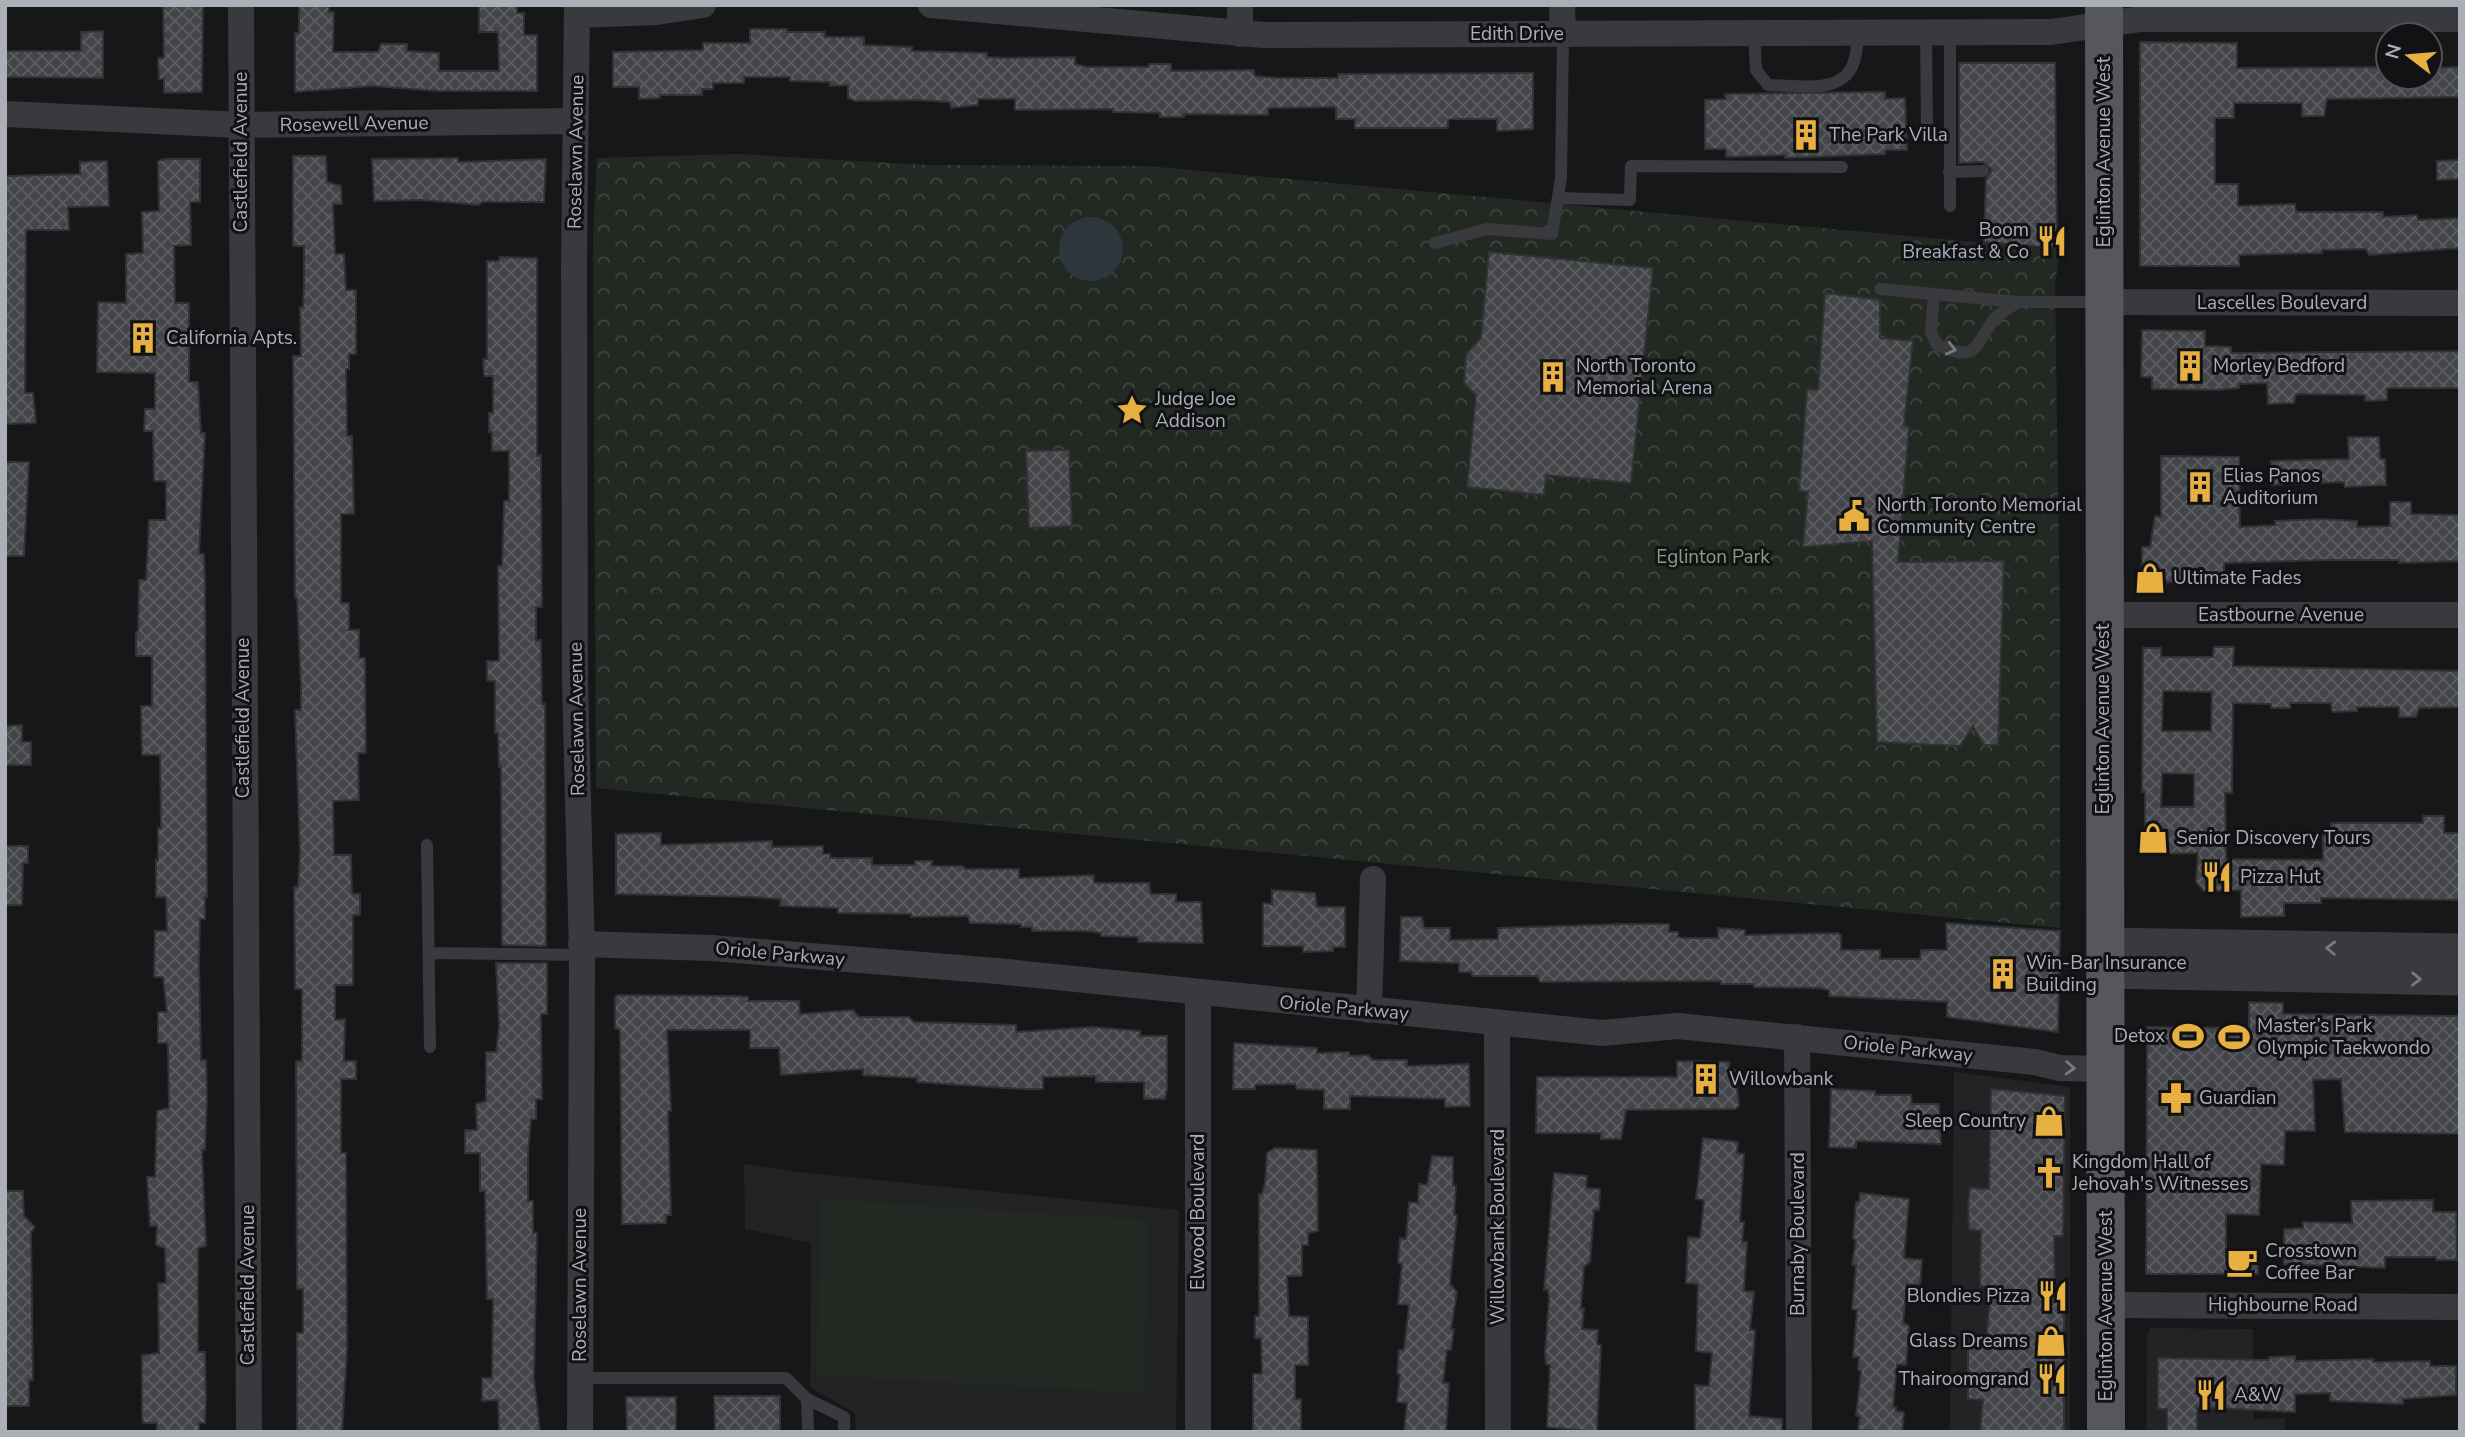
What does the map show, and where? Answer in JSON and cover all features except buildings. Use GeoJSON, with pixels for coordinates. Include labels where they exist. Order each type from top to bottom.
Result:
{"type":"FeatureCollection","features":[{"type":"Feature","properties":{"kind":"main road","name":"Eglinton Avenue West"},"geometry":{"type":"LineString","coordinates":[[2104,13],[2106,1432]]}},
{"type":"Feature","properties":{"kind":"street","name":"Castlefield Avenue"},"geometry":{"type":"LineString","coordinates":[[241,5],[249,1432]]}},
{"type":"Feature","properties":{"kind":"street"},"geometry":{"type":"LineString","coordinates":[[577,10],[657,12],[703,5]]}},
{"type":"Feature","properties":{"kind":"street","name":"Edith Drive"},"geometry":{"type":"LineString","coordinates":[[931,5],[1058,12],[1240,34],[1563,35],[2060,31],[2104,13],[2141,19],[2460,19]]}},
{"type":"Feature","properties":{"kind":"street"},"geometry":{"type":"LineString","coordinates":[[1240,5],[1240,34]]}},
{"type":"Feature","properties":{"kind":"street"},"geometry":{"type":"LineString","coordinates":[[1562,5],[1563,35]]}},
{"type":"Feature","properties":{"kind":"street","name":"Roselawn Avenue"},"geometry":{"type":"LineString","coordinates":[[577,10],[574,265],[575,682],[582,950],[580,1432]]}},
{"type":"Feature","properties":{"kind":"street","name":"Rosewell Avenue"},"geometry":{"type":"LineString","coordinates":[[5,114],[241,125],[576,121]]}},
{"type":"Feature","properties":{"kind":"street","name":"Lascelles Boulevard"},"geometry":{"type":"LineString","coordinates":[[2104,302],[2460,303]]}},
{"type":"Feature","properties":{"kind":"street","name":"Eastbourne Avenue"},"geometry":{"type":"LineString","coordinates":[[2103,614],[2460,615]]}},
{"type":"Feature","properties":{"kind":"street"},"geometry":{"type":"LineString","coordinates":[[1369,1010],[1373,879]]}},
{"type":"Feature","properties":{"kind":"street","name":"Oriole Parkway"},"geometry":{"type":"LineString","coordinates":[[582,950],[710,948],[997,971],[1602,1033],[1678,1026],[2035,1062],[2060,1068],[2106,1069]]}},
{"type":"Feature","properties":{"kind":"street"},"geometry":{"type":"LineString","coordinates":[[2104,958],[2186,959],[2460,950]]}},
{"type":"Feature","properties":{"kind":"street"},"geometry":{"type":"LineString","coordinates":[[2186,959],[2460,979]]}},
{"type":"Feature","properties":{"kind":"street","name":"Elwood Boulevard"},"geometry":{"type":"LineString","coordinates":[[1198,993],[1198,1432]]}},
{"type":"Feature","properties":{"kind":"street","name":"Willowbank Boulevard"},"geometry":{"type":"LineString","coordinates":[[1497,1022],[1499,1432]]}},
{"type":"Feature","properties":{"kind":"street","name":"Burnaby Boulevard"},"geometry":{"type":"LineString","coordinates":[[1797,1037],[1799,1432]]}},
{"type":"Feature","properties":{"kind":"street","name":"Highbourne Road"},"geometry":{"type":"LineString","coordinates":[[2107,1305],[2460,1307]]}},
{"type":"Feature","properties":{"kind":"lane"},"geometry":{"type":"LineString","coordinates":[[1927,130],[1938,30]]}},
{"type":"Feature","properties":{"kind":"lane"},"geometry":{"type":"LineString","coordinates":[[1938,30],[1950,206]]}},
{"type":"Feature","properties":{"kind":"lane"},"geometry":{"type":"LineString","coordinates":[[1754,32],[1756,70],[1768,85],[1832,86],[1844,77],[1858,51],[1857,31]]}},
{"type":"Feature","properties":{"kind":"lane"},"geometry":{"type":"LineString","coordinates":[[1435,243],[1487,229],[1552,234],[1559,198],[1563,35]]}},
{"type":"Feature","properties":{"kind":"lane"},"geometry":{"type":"LineString","coordinates":[[1559,198],[1630,200],[1632,166],[1842,167]]}},
{"type":"Feature","properties":{"kind":"lane"},"geometry":{"type":"LineString","coordinates":[[1949,172],[1983,171]]}},
{"type":"Feature","properties":{"kind":"lane"},"geometry":{"type":"LineString","coordinates":[[1880,289],[2018,302],[2104,302]]}},
{"type":"Feature","properties":{"kind":"lane"},"geometry":{"type":"LineString","coordinates":[[1934,294],[1931,332],[1937,345],[1957,354],[1975,350],[1986,337],[1992,320],[2018,302]]}},
{"type":"Feature","properties":{"kind":"lane"},"geometry":{"type":"LineString","coordinates":[[427,845],[430,1047]]}},
{"type":"Feature","properties":{"kind":"lane"},"geometry":{"type":"LineString","coordinates":[[430,953],[582,950]]}},
{"type":"Feature","properties":{"kind":"lane"},"geometry":{"type":"LineString","coordinates":[[579,1378],[786,1378],[807,1399],[844,1417],[844,1432]]}},
{"type":"Feature","properties":{"kind":"lane"},"geometry":{"type":"LineString","coordinates":[[807,1399],[808,1432]]}},
{"type":"Feature","properties":{"kind":"shaded area"},"geometry":{"type":"Polygon","coordinates":[[[1085,217],[1097,217],[1114,226],[1121,237],[1121,261],[1114,272],[1097,281],[1085,281],[1073,276],[1064,267],[1059,255],[1059,243],[1064,231],[1073,222],[1085,217]]]}},
{"type":"Feature","properties":{"kind":"shaded area"},"geometry":{"type":"Polygon","coordinates":[[[1954,1072],[2070,1087],[2070,1432],[1950,1432],[1954,1072]]]}},
{"type":"Feature","properties":{"kind":"shaded area"},"geometry":{"type":"Polygon","coordinates":[[[744,1164],[799,1172],[1179,1210],[1176,1432],[856,1432],[855,1413],[810,1387],[811,1243],[745,1229],[744,1164]]]}},
{"type":"Feature","properties":{"kind":"shaded area"},"geometry":{"type":"Polygon","coordinates":[[[2151,1328],[2253,1329],[2254,1419],[2285,1418],[2285,1432],[2146,1432],[2147,1335],[2151,1328]]]}},
{"type":"Feature","properties":{"kind":"green space","name":"Eglinton Park"},"geometry":{"type":"Polygon","coordinates":[[[738,154],[926,165],[1147,166],[2060,250],[2055,283],[2060,628],[2060,928],[596,788],[593,235],[597,158],[738,154]]]}},
{"type":"Feature","properties":{"kind":"green space"},"geometry":{"type":"Polygon","coordinates":[[[822,1199],[1147,1220],[1145,1393],[816,1375],[822,1199]]]}},
{"type":"Feature","properties":{"kind":"place","name":"The Park Villa"},"geometry":{"type":"Point","coordinates":[1806,135]}},
{"type":"Feature","properties":{"kind":"place","name":"Boom Breakfast & Co"},"geometry":{"type":"Point","coordinates":[2052,241]}},
{"type":"Feature","properties":{"kind":"place","name":"California Apts."},"geometry":{"type":"Point","coordinates":[143,338]}},
{"type":"Feature","properties":{"kind":"place","name":"Morley Bedford"},"geometry":{"type":"Point","coordinates":[2190,366]}},
{"type":"Feature","properties":{"kind":"place","name":"North Toronto Memorial Arena"},"geometry":{"type":"Point","coordinates":[1553,377]}},
{"type":"Feature","properties":{"kind":"place","name":"Judge Joe Addison"},"geometry":{"type":"Point","coordinates":[1132,410]}},
{"type":"Feature","properties":{"kind":"place","name":"Elias Panos Auditorium"},"geometry":{"type":"Point","coordinates":[2200,487]}},
{"type":"Feature","properties":{"kind":"place","name":"North Toronto Memorial Community Centre"},"geometry":{"type":"Point","coordinates":[1854,516]}},
{"type":"Feature","properties":{"kind":"place","name":"Ultimate Fades"},"geometry":{"type":"Point","coordinates":[2150,578]}},
{"type":"Feature","properties":{"kind":"place","name":"Senior Discovery Tours"},"geometry":{"type":"Point","coordinates":[2153,838]}},
{"type":"Feature","properties":{"kind":"place","name":"Pizza Hut"},"geometry":{"type":"Point","coordinates":[2217,877]}},
{"type":"Feature","properties":{"kind":"place","name":"Win-Bar Insurance Building"},"geometry":{"type":"Point","coordinates":[2003,974]}},
{"type":"Feature","properties":{"kind":"place","name":"Detox"},"geometry":{"type":"Point","coordinates":[2188,1036]}},
{"type":"Feature","properties":{"kind":"place","name":"Master’s Park Olympic Taekwondo"},"geometry":{"type":"Point","coordinates":[2234,1037]}},
{"type":"Feature","properties":{"kind":"place","name":"Willowbank"},"geometry":{"type":"Point","coordinates":[1706,1079]}},
{"type":"Feature","properties":{"kind":"place","name":"Guardian"},"geometry":{"type":"Point","coordinates":[2176,1098]}},
{"type":"Feature","properties":{"kind":"place","name":"Sleep Country"},"geometry":{"type":"Point","coordinates":[2049,1121]}},
{"type":"Feature","properties":{"kind":"place","name":"Kingdom Hall of Jehovah's Witnesses"},"geometry":{"type":"Point","coordinates":[2049,1173]}},
{"type":"Feature","properties":{"kind":"place","name":"Crosstown Coffee Bar"},"geometry":{"type":"Point","coordinates":[2242,1262]}},
{"type":"Feature","properties":{"kind":"place","name":"Blondies Pizza"},"geometry":{"type":"Point","coordinates":[2053,1296]}},
{"type":"Feature","properties":{"kind":"place","name":"Glass Dreams"},"geometry":{"type":"Point","coordinates":[2051,1341]}},
{"type":"Feature","properties":{"kind":"place","name":"Thairoomgrand"},"geometry":{"type":"Point","coordinates":[2052,1379]}},
{"type":"Feature","properties":{"kind":"place","name":"A&W"},"geometry":{"type":"Point","coordinates":[2211,1395]}}]}
